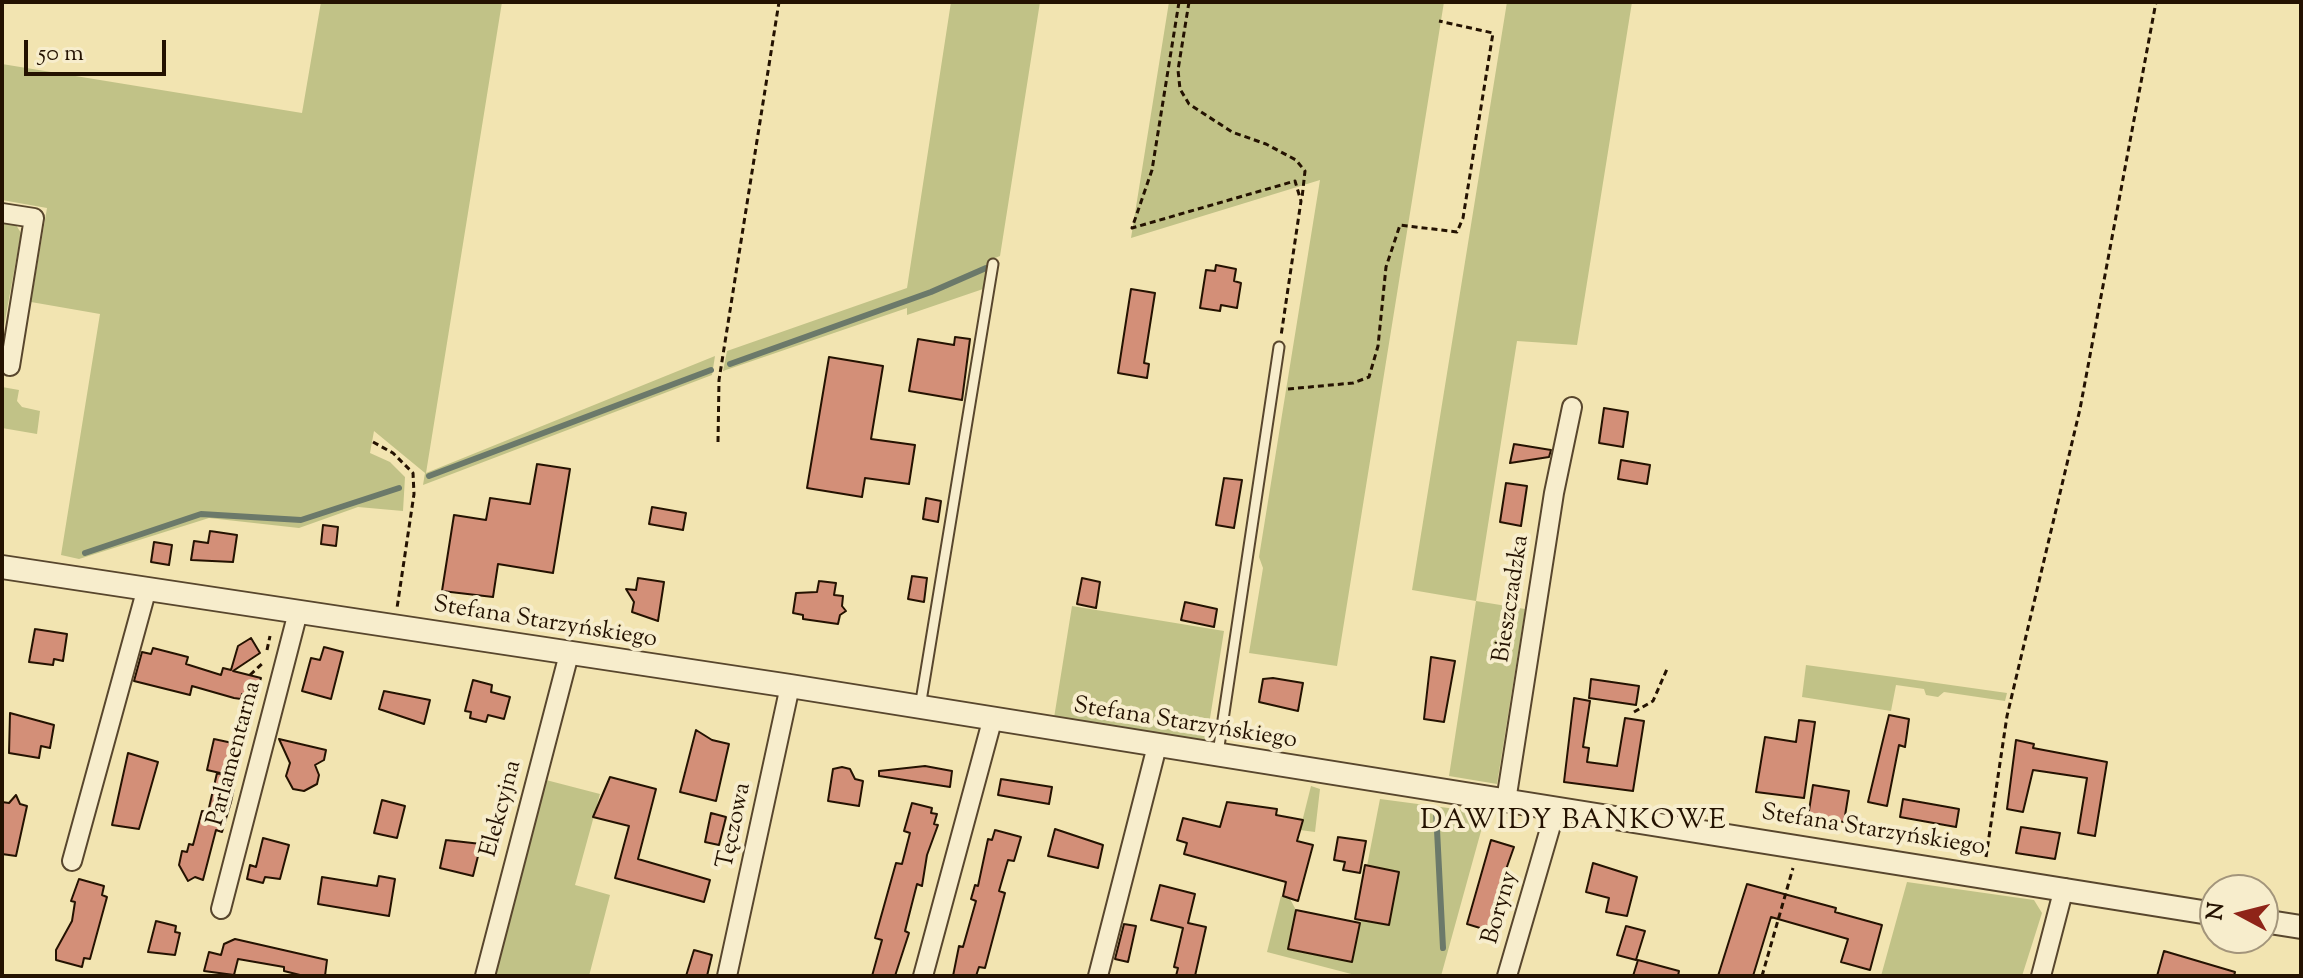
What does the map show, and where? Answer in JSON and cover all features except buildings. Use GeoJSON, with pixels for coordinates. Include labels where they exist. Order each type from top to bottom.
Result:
{"type":"FeatureCollection","features":[{"type":"Feature","properties":{"kind":"street"},"geometry":{"type":"LineString","coordinates":[[2,213],[34,218],[10,366]]}},
{"type":"Feature","properties":{"kind":"street","name":"Bieszczadzka"},"geometry":{"type":"LineString","coordinates":[[1506,801],[1554,493],[1572,407]]}},
{"type":"Feature","properties":{"kind":"street","name":"Stefana Starzyńskiego"},"geometry":{"type":"LineString","coordinates":[[2,567],[298,612],[406,625],[569,654],[790,686],[992,721],[2199,911]]}},
{"type":"Feature","properties":{"kind":"street"},"geometry":{"type":"LineString","coordinates":[[72,861],[147,588]]}},
{"type":"Feature","properties":{"kind":"street","name":"Parlamentarna"},"geometry":{"type":"LineString","coordinates":[[221,909],[298,612]]}},
{"type":"Feature","properties":{"kind":"street","name":"Elekcyjna"},"geometry":{"type":"LineString","coordinates":[[485,976],[569,654]]}},
{"type":"Feature","properties":{"kind":"street","name":"Tęczowa"},"geometry":{"type":"LineString","coordinates":[[727,976],[790,686]]}},
{"type":"Feature","properties":{"kind":"street"},"geometry":{"type":"LineString","coordinates":[[923,976],[992,721]]}},
{"type":"Feature","properties":{"kind":"street"},"geometry":{"type":"LineString","coordinates":[[1098,976],[1157,746]]}},
{"type":"Feature","properties":{"kind":"street","name":"Boryny"},"geometry":{"type":"LineString","coordinates":[[1507,976],[1556,808]]}},
{"type":"Feature","properties":{"kind":"street"},"geometry":{"type":"LineString","coordinates":[[2041,976],[2064,888]]}},
{"type":"Feature","properties":{"kind":"street"},"geometry":{"type":"LineString","coordinates":[[2279,924],[2301,927]]}},
{"type":"Feature","properties":{"kind":"lane"},"geometry":{"type":"LineString","coordinates":[[920,707],[993,264]]}},
{"type":"Feature","properties":{"kind":"lane"},"geometry":{"type":"LineString","coordinates":[[1217,756],[1279,347]]}},
{"type":"Feature","properties":{"kind":"path"},"geometry":{"type":"LineString","coordinates":[[718,442],[719,380],[779,2]]}},
{"type":"Feature","properties":{"kind":"path"},"geometry":{"type":"LineString","coordinates":[[1179,2],[1152,170],[1132,228],[1292,180],[1301,201]]}},
{"type":"Feature","properties":{"kind":"path"},"geometry":{"type":"LineString","coordinates":[[1189,2],[1178,70],[1180,89],[1189,104],[1232,132],[1266,144],[1296,160],[1305,171],[1279,347]]}},
{"type":"Feature","properties":{"kind":"path"},"geometry":{"type":"LineString","coordinates":[[1984,876],[2007,716],[2080,409],[2156,2]]}},
{"type":"Feature","properties":{"kind":"path"},"geometry":{"type":"LineString","coordinates":[[1273,392],[1353,383],[1369,377],[1378,346],[1386,267],[1400,225],[1457,232],[1463,218],[1493,33],[1439,21]]}},
{"type":"Feature","properties":{"kind":"path"},"geometry":{"type":"LineString","coordinates":[[373,442],[393,453],[413,473],[406,625]]}},
{"type":"Feature","properties":{"kind":"path"},"geometry":{"type":"LineString","coordinates":[[250,675],[264,665],[270,636]]}},
{"type":"Feature","properties":{"kind":"path"},"geometry":{"type":"LineString","coordinates":[[1634,712],[1653,701],[1667,669]]}},
{"type":"Feature","properties":{"kind":"path"},"geometry":{"type":"LineString","coordinates":[[1762,976],[1797,847]]}},
{"type":"Feature","properties":{"kind":"green space"},"geometry":{"type":"Polygon","coordinates":[[[321,2],[502,2],[426,473],[715,356],[712,375],[423,485],[425,473],[374,431],[370,453],[390,462],[405,477],[403,511],[358,507],[299,528],[209,518],[79,559],[61,555],[100,314],[31,302],[47,208],[2,200],[2,64],[302,113],[321,2]]]}},
{"type":"Feature","properties":{"kind":"green space"},"geometry":{"type":"Polygon","coordinates":[[[951,2],[1040,2],[1000,256],[990,260],[986,288],[907,315],[907,308],[723,371],[727,351],[907,288],[951,2]]]}},
{"type":"Feature","properties":{"kind":"green space"},"geometry":{"type":"Polygon","coordinates":[[[1169,2],[1444,2],[1337,666],[1249,653],[1263,568],[1259,557],[1320,180],[1131,238],[1169,2]]]}},
{"type":"Feature","properties":{"kind":"green space"},"geometry":{"type":"Polygon","coordinates":[[[1507,2],[1632,2],[1577,345],[1517,341],[1476,601],[1412,590],[1507,2]]]}},
{"type":"Feature","properties":{"kind":"green space"},"geometry":{"type":"Polygon","coordinates":[[[2,223],[16,225],[21,233],[4,326],[2,223]]]}},
{"type":"Feature","properties":{"kind":"green space"},"geometry":{"type":"Polygon","coordinates":[[[2,387],[19,390],[17,401],[22,407],[40,411],[37,434],[2,428],[2,387]]]}},
{"type":"Feature","properties":{"kind":"green space"},"geometry":{"type":"Polygon","coordinates":[[[1476,601],[1525,609],[1497,784],[1449,776],[1476,601]]]}},
{"type":"Feature","properties":{"kind":"green space"},"geometry":{"type":"Polygon","coordinates":[[[1072,606],[1224,631],[1206,743],[1054,718],[1072,606]]]}},
{"type":"Feature","properties":{"kind":"green space"},"geometry":{"type":"Polygon","coordinates":[[[1806,665],[2007,693],[2005,701],[1944,692],[1938,697],[1926,695],[1924,689],[1896,685],[1891,711],[1802,697],[1806,665]]]}},
{"type":"Feature","properties":{"kind":"green space"},"geometry":{"type":"Polygon","coordinates":[[[546,780],[600,794],[575,885],[610,895],[589,976],[492,976],[546,780]]]}},
{"type":"Feature","properties":{"kind":"green space"},"geometry":{"type":"Polygon","coordinates":[[[1311,786],[1320,789],[1315,832],[1300,830],[1311,786]]]}},
{"type":"Feature","properties":{"kind":"green space"},"geometry":{"type":"Polygon","coordinates":[[[1380,799],[1486,813],[1441,976],[1359,976],[1267,952],[1281,896],[1290,899],[1296,910],[1288,949],[1351,962],[1361,920],[1389,925],[1399,872],[1367,866],[1380,799]]]}},
{"type":"Feature","properties":{"kind":"green space"},"geometry":{"type":"Polygon","coordinates":[[[1907,882],[2034,900],[2042,913],[2022,976],[1881,976],[1907,882]]]}},
{"type":"Feature","properties":{"kind":"waterway"},"geometry":{"type":"LineString","coordinates":[[730,364],[931,292],[986,268]]}},
{"type":"Feature","properties":{"kind":"waterway"},"geometry":{"type":"LineString","coordinates":[[429,476],[711,370]]}},
{"type":"Feature","properties":{"kind":"waterway"},"geometry":{"type":"LineString","coordinates":[[85,553],[201,514],[301,520],[399,488]]}},
{"type":"Feature","properties":{"kind":"waterway"},"geometry":{"type":"LineString","coordinates":[[1436,810],[1443,948]]}},
{"type":"Feature","properties":{"kind":"district","name":"DAWIDY BANKOWE"},"geometry":{"type":"Point","coordinates":[1574,823]}}]}
